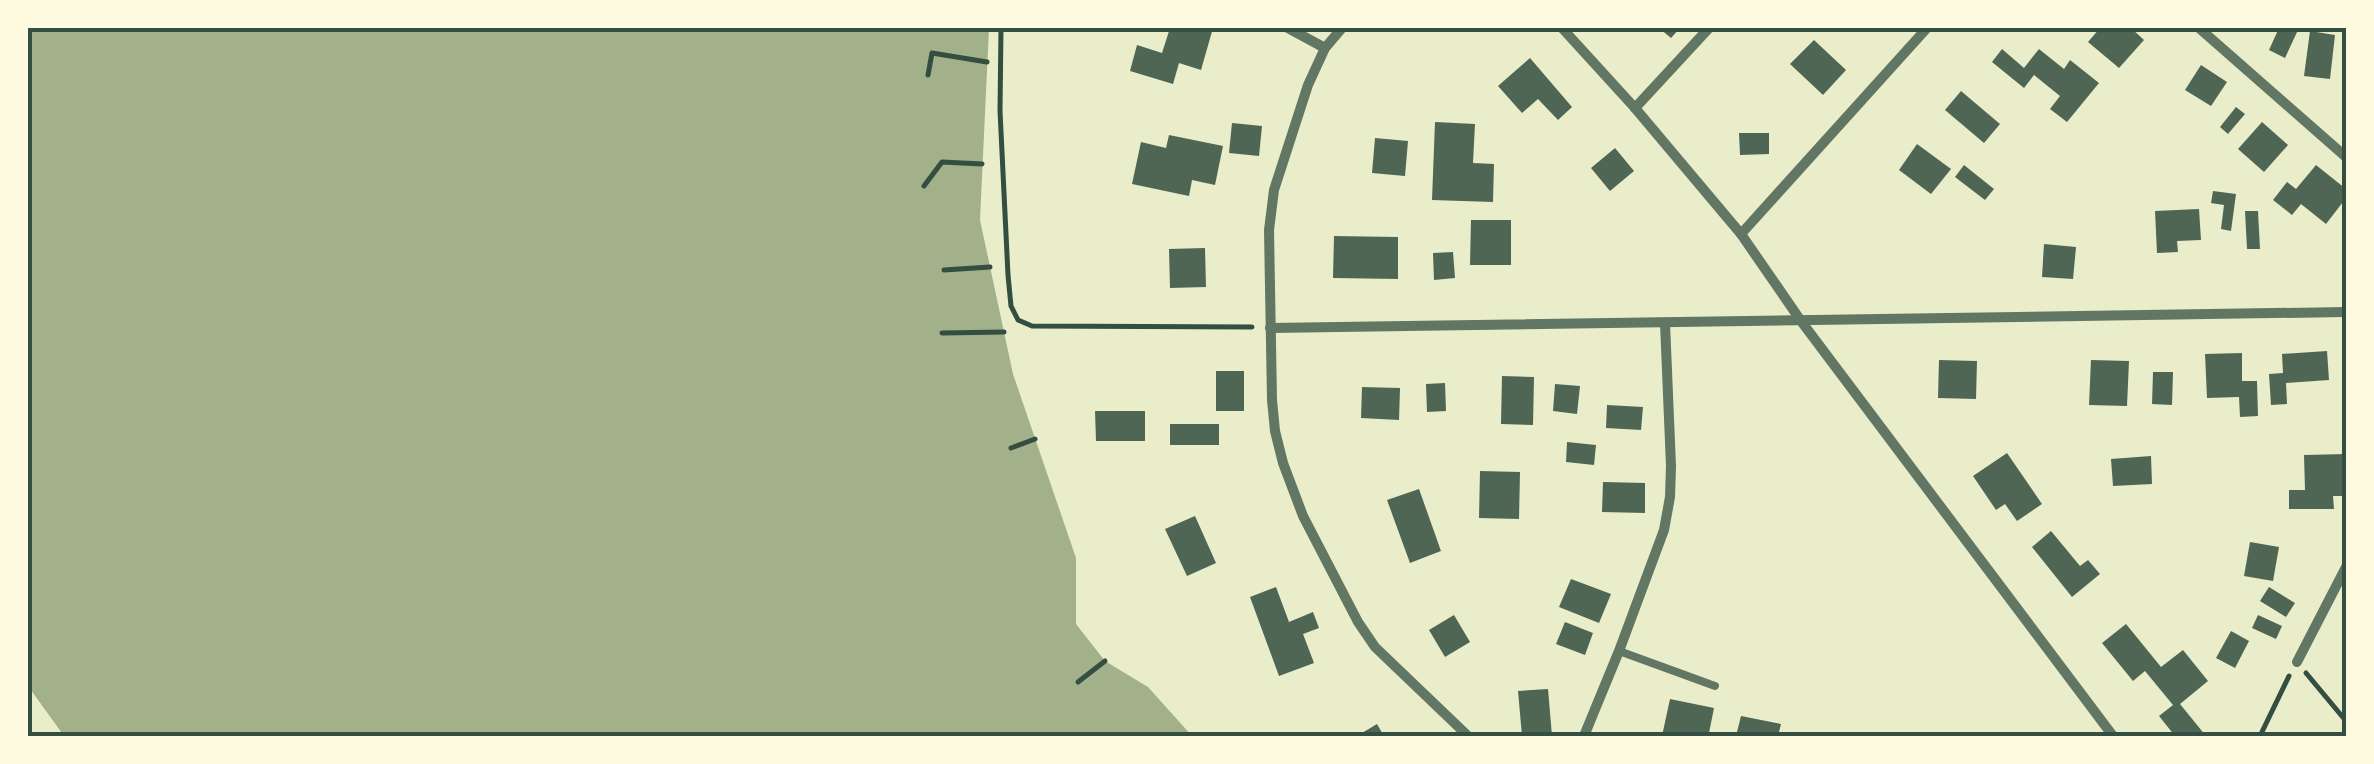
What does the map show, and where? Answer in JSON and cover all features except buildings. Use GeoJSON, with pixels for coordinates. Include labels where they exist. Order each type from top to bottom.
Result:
{"type":"FeatureCollection","features":[{"type":"Feature","properties":{"kind":"street"},"geometry":{"type":"LineString","coordinates":[[1288,28],[1325,48]]}},
{"type":"Feature","properties":{"kind":"street"},"geometry":{"type":"LineString","coordinates":[[1342,28],[1325,48],[1308,84],[1274,190],[1269,230],[1275,431],[1303,516],[1358,622],[1375,648],[1468,736]]}},
{"type":"Feature","properties":{"kind":"street"},"geometry":{"type":"LineString","coordinates":[[1562,28],[1741,234],[1801,321],[2113,736]]}},
{"type":"Feature","properties":{"kind":"street"},"geometry":{"type":"LineString","coordinates":[[1635,108],[1709,28]]}},
{"type":"Feature","properties":{"kind":"street"},"geometry":{"type":"LineString","coordinates":[[1741,234],[1927,28]]}},
{"type":"Feature","properties":{"kind":"street"},"geometry":{"type":"LineString","coordinates":[[2199,28],[2346,157]]}},
{"type":"Feature","properties":{"kind":"street"},"geometry":{"type":"LineString","coordinates":[[1270,328],[2346,312]]}},
{"type":"Feature","properties":{"kind":"street"},"geometry":{"type":"LineString","coordinates":[[1584,736],[1664,530],[1671,466],[1665,323]]}},
{"type":"Feature","properties":{"kind":"street"},"geometry":{"type":"LineString","coordinates":[[2297,662],[2346,567]]}},
{"type":"Feature","properties":{"kind":"lane"},"geometry":{"type":"LineString","coordinates":[[1619,651],[1715,686]]}},
{"type":"Feature","properties":{"kind":"path"},"geometry":{"type":"LineString","coordinates":[[1001,28],[1006,256],[1011,306],[1018,320],[1032,326],[1270,328]]}},
{"type":"Feature","properties":{"kind":"path"},"geometry":{"type":"LineString","coordinates":[[928,75],[932,53],[988,62]]}},
{"type":"Feature","properties":{"kind":"path"},"geometry":{"type":"LineString","coordinates":[[924,186],[942,162],[982,164]]}},
{"type":"Feature","properties":{"kind":"path"},"geometry":{"type":"LineString","coordinates":[[944,270],[990,266]]}},
{"type":"Feature","properties":{"kind":"path"},"geometry":{"type":"LineString","coordinates":[[942,333],[1004,332]]}},
{"type":"Feature","properties":{"kind":"path"},"geometry":{"type":"LineString","coordinates":[[1011,448],[1035,438]]}},
{"type":"Feature","properties":{"kind":"path"},"geometry":{"type":"LineString","coordinates":[[1078,682],[1105,661]]}},
{"type":"Feature","properties":{"kind":"path"},"geometry":{"type":"LineString","coordinates":[[2260,736],[2297,662],[2346,721]]}},
{"type":"Feature","properties":{"kind":"shaded area"},"geometry":{"type":"Polygon","coordinates":[[[28,28],[989,28],[980,220],[1013,374],[1076,558],[1076,624],[1105,661],[1148,687],[1192,736],[64,736],[28,686],[28,28]]]}}]}
